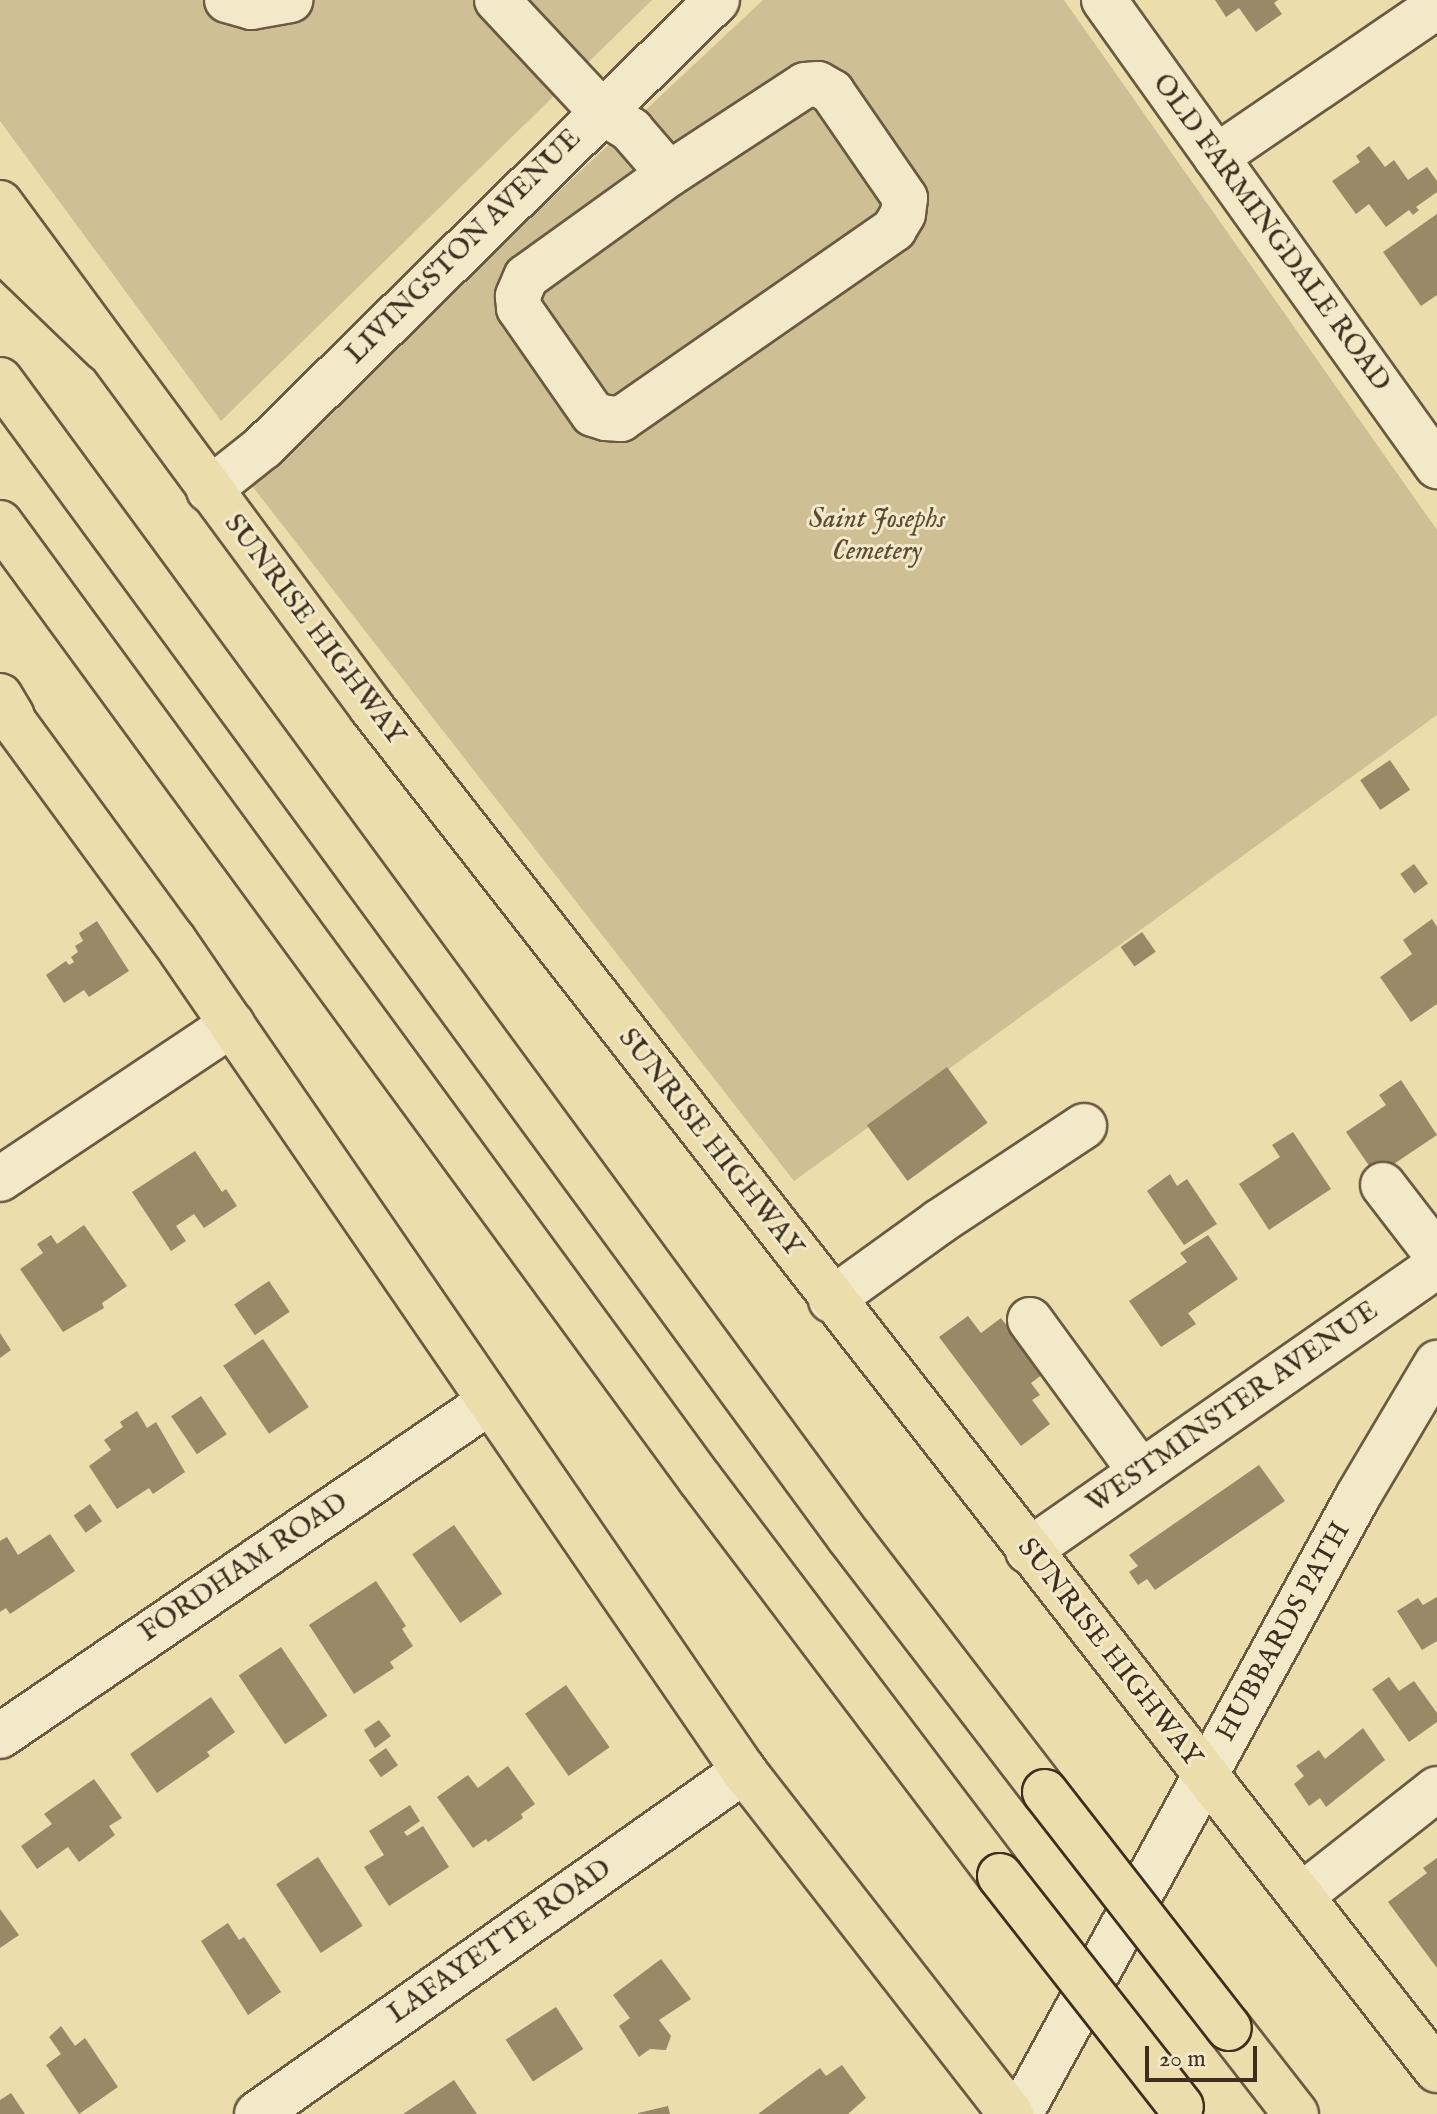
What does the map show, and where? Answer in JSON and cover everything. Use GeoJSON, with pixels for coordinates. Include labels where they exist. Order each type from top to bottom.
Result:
{"type":"FeatureCollection","features":[{"type":"Feature","properties":{"kind":"main road","name":"SUNRISE HIGHWAY"},"geometry":{"type":"LineString","coordinates":[[0,203],[380,719],[831,1300],[1437,2070]]}},
{"type":"Feature","properties":{"kind":"main road"},"geometry":{"type":"LineString","coordinates":[[0,248],[105,349]]}},
{"type":"Feature","properties":{"kind":"main road"},"geometry":{"type":"LineString","coordinates":[[0,380],[849,1537],[1296,2114]]}},
{"type":"Feature","properties":{"kind":"main road"},"geometry":{"type":"LineString","coordinates":[[0,523],[690,1467],[1000,1876],[1183,2110]]}},
{"type":"Feature","properties":{"kind":"main road"},"geometry":{"type":"LineString","coordinates":[[3,710],[232,1024],[488,1403],[744,1771],[1011,2114]]}},
{"type":"Feature","properties":{"kind":"street"},"geometry":{"type":"LineString","coordinates":[[227,0],[251,7],[290,0]]}},
{"type":"Feature","properties":{"kind":"street"},"geometry":{"type":"LineString","coordinates":[[497,0],[601,111],[631,130],[669,174]]}},
{"type":"Feature","properties":{"kind":"street","name":"LIVINGSTON AVENUE"},"geometry":{"type":"LineString","coordinates":[[209,490],[263,447],[717,0]]}},
{"type":"Feature","properties":{"kind":"street","name":"OLD FARMINGDALE ROAD"},"geometry":{"type":"LineString","coordinates":[[1104,0],[1437,466]]}},
{"type":"Feature","properties":{"kind":"street"},"geometry":{"type":"LineString","coordinates":[[1216,157],[1437,6]]}},
{"type":"Feature","properties":{"kind":"street"},"geometry":{"type":"LineString","coordinates":[[818,84],[832,92],[905,198],[903,214],[894,229],[621,419],[606,418],[593,414],[519,308],[518,296],[526,277],[669,174],[805,85],[818,84]]}},
{"type":"Feature","properties":{"kind":"street"},"geometry":{"type":"LineString","coordinates":[[0,1179],[232,1024]]}},
{"type":"Feature","properties":{"kind":"street"},"geometry":{"type":"LineString","coordinates":[[831,1300],[939,1222],[1084,1126]]}},
{"type":"Feature","properties":{"kind":"street"},"geometry":{"type":"LineString","coordinates":[[1383,1185],[1437,1255]]}},
{"type":"Feature","properties":{"kind":"street","name":"WESTMINSTER AVENUE"},"geometry":{"type":"LineString","coordinates":[[1028,1551],[1437,1266]]}},
{"type":"Feature","properties":{"kind":"street"},"geometry":{"type":"LineString","coordinates":[[1030,1320],[1141,1472]]}},
{"type":"Feature","properties":{"kind":"street","name":"HUBBARDS PATH"},"geometry":{"type":"LineString","coordinates":[[1020,2114],[1358,1496],[1437,1363]]}},
{"type":"Feature","properties":{"kind":"street","name":"FORDHAM ROAD"},"geometry":{"type":"LineString","coordinates":[[0,1736],[488,1403]]}},
{"type":"Feature","properties":{"kind":"street","name":"LAFAYETTE ROAD"},"geometry":{"type":"LineString","coordinates":[[257,2114],[744,1771]]}},
{"type":"Feature","properties":{"kind":"street"},"geometry":{"type":"LineString","coordinates":[[1301,1896],[1437,1789]]}},
{"type":"Feature","properties":{"kind":"green space"},"geometry":{"type":"Polygon","coordinates":[[[0,0],[652,0],[221,421],[0,121],[0,0]]]}},
{"type":"Feature","properties":{"kind":"green space","name":"Saint Josephs Cemetery"},"geometry":{"type":"Polygon","coordinates":[[[763,0],[1064,0],[1437,530],[1437,715],[794,1181],[249,482],[763,0]]]}},
{"type":"Feature","properties":{"kind":"building"},"geometry":{"type":"Polygon","coordinates":[[[1215,0],[1278,0],[1274,3],[1282,14],[1256,32],[1239,8],[1226,17],[1215,0]]]}},
{"type":"Feature","properties":{"kind":"building"},"geometry":{"type":"Polygon","coordinates":[[[1369,146],[1385,167],[1394,160],[1408,180],[1427,167],[1437,181],[1437,192],[1416,207],[1419,210],[1413,215],[1409,210],[1386,227],[1369,204],[1356,214],[1332,181],[1360,162],[1356,156],[1369,146]]]}},
{"type":"Feature","properties":{"kind":"building"},"geometry":{"type":"Polygon","coordinates":[[[1437,214],[1437,295],[1421,306],[1383,252],[1437,214]]]}},
{"type":"Feature","properties":{"kind":"building"},"geometry":{"type":"Polygon","coordinates":[[[1390,760],[1410,790],[1380,810],[1360,780],[1390,760]]]}},
{"type":"Feature","properties":{"kind":"building"},"geometry":{"type":"Polygon","coordinates":[[[1414,864],[1428,883],[1414,893],[1400,874],[1414,864]]]}},
{"type":"Feature","properties":{"kind":"building"},"geometry":{"type":"Polygon","coordinates":[[[1432,919],[1437,927],[1437,1004],[1411,1022],[1380,977],[1412,954],[1403,940],[1432,919]]]}},
{"type":"Feature","properties":{"kind":"building"},"geometry":{"type":"Polygon","coordinates":[[[97,921],[129,971],[89,997],[84,990],[64,1003],[46,975],[66,961],[69,965],[74,962],[71,957],[78,952],[75,946],[83,941],[79,933],[97,921]]]}},
{"type":"Feature","properties":{"kind":"building"},"geometry":{"type":"Polygon","coordinates":[[[1142,932],[1156,952],[1134,967],[1121,947],[1142,932]]]}},
{"type":"Feature","properties":{"kind":"building"},"geometry":{"type":"Polygon","coordinates":[[[947,1067],[988,1123],[907,1181],[867,1125],[947,1067]]]}},
{"type":"Feature","properties":{"kind":"building"},"geometry":{"type":"Polygon","coordinates":[[[1401,1080],[1437,1135],[1376,1176],[1346,1132],[1386,1105],[1379,1095],[1401,1080]]]}},
{"type":"Feature","properties":{"kind":"building"},"geometry":{"type":"Polygon","coordinates":[[[1293,1132],[1331,1189],[1269,1230],[1239,1184],[1280,1157],[1272,1145],[1293,1132]]]}},
{"type":"Feature","properties":{"kind":"building"},"geometry":{"type":"Polygon","coordinates":[[[195,1151],[222,1192],[226,1189],[237,1206],[204,1228],[194,1214],[176,1226],[186,1241],[171,1251],[132,1192],[195,1151]]]}},
{"type":"Feature","properties":{"kind":"building"},"geometry":{"type":"Polygon","coordinates":[[[1170,1174],[1177,1186],[1187,1179],[1217,1224],[1184,1245],[1147,1191],[1170,1174]]]}},
{"type":"Feature","properties":{"kind":"building"},"geometry":{"type":"Polygon","coordinates":[[[84,1225],[127,1286],[102,1303],[104,1308],[63,1332],[20,1269],[43,1253],[37,1244],[51,1235],[57,1244],[84,1225]]]}},
{"type":"Feature","properties":{"kind":"building"},"geometry":{"type":"Polygon","coordinates":[[[1208,1235],[1238,1279],[1188,1313],[1196,1324],[1161,1347],[1129,1301],[1187,1262],[1180,1253],[1208,1235]]]}},
{"type":"Feature","properties":{"kind":"building"},"geometry":{"type":"Polygon","coordinates":[[[269,1281],[290,1312],[255,1335],[234,1304],[269,1281]]]}},
{"type":"Feature","properties":{"kind":"building"},"geometry":{"type":"Polygon","coordinates":[[[968,1316],[981,1333],[1001,1318],[1043,1374],[1031,1383],[1040,1395],[1032,1400],[1050,1424],[1021,1446],[939,1337],[968,1316]]]}},
{"type":"Feature","properties":{"kind":"building"},"geometry":{"type":"Polygon","coordinates":[[[0,1333],[11,1350],[0,1358],[0,1333]]]}},
{"type":"Feature","properties":{"kind":"building"},"geometry":{"type":"Polygon","coordinates":[[[263,1339],[309,1407],[269,1434],[223,1366],[263,1339]]]}},
{"type":"Feature","properties":{"kind":"building"},"geometry":{"type":"Polygon","coordinates":[[[201,1396],[227,1434],[197,1454],[171,1416],[201,1396]]]}},
{"type":"Feature","properties":{"kind":"building"},"geometry":{"type":"Polygon","coordinates":[[[137,1411],[147,1428],[156,1422],[185,1472],[153,1494],[149,1488],[117,1509],[89,1466],[111,1450],[104,1440],[123,1427],[120,1422],[137,1411]]]}},
{"type":"Feature","properties":{"kind":"building"},"geometry":{"type":"Polygon","coordinates":[[[1259,1465],[1285,1501],[1155,1590],[1147,1579],[1138,1585],[1129,1572],[1138,1566],[1129,1555],[1259,1465]]]}},
{"type":"Feature","properties":{"kind":"building"},"geometry":{"type":"Polygon","coordinates":[[[90,1504],[102,1521],[86,1533],[74,1515],[90,1504]]]}},
{"type":"Feature","properties":{"kind":"building"},"geometry":{"type":"Polygon","coordinates":[[[454,1525],[502,1594],[460,1623],[412,1554],[454,1525]]]}},
{"type":"Feature","properties":{"kind":"building"},"geometry":{"type":"Polygon","coordinates":[[[50,1534],[75,1571],[10,1614],[6,1608],[0,1612],[0,1541],[7,1537],[18,1555],[50,1534]]]}},
{"type":"Feature","properties":{"kind":"building"},"geometry":{"type":"Polygon","coordinates":[[[376,1581],[406,1626],[402,1629],[413,1646],[390,1662],[394,1668],[354,1694],[309,1625],[376,1581]]]}},
{"type":"Feature","properties":{"kind":"building"},"geometry":{"type":"Polygon","coordinates":[[[1437,1597],[1437,1641],[1422,1650],[1397,1611],[1418,1598],[1423,1605],[1437,1597]]]}},
{"type":"Feature","properties":{"kind":"building"},"geometry":{"type":"Polygon","coordinates":[[[281,1647],[327,1716],[285,1744],[239,1676],[281,1647]]]}},
{"type":"Feature","properties":{"kind":"building"},"geometry":{"type":"Polygon","coordinates":[[[1389,1677],[1399,1691],[1414,1681],[1437,1713],[1437,1722],[1409,1742],[1372,1689],[1389,1677]]]}},
{"type":"Feature","properties":{"kind":"building"},"geometry":{"type":"Polygon","coordinates":[[[566,1685],[610,1747],[569,1776],[525,1714],[566,1685]]]}},
{"type":"Feature","properties":{"kind":"building"},"geometry":{"type":"Polygon","coordinates":[[[211,1697],[235,1732],[207,1752],[210,1756],[157,1793],[130,1754],[211,1697]]]}},
{"type":"Feature","properties":{"kind":"building"},"geometry":{"type":"Polygon","coordinates":[[[379,1720],[391,1736],[375,1748],[364,1730],[379,1720]]]}},
{"type":"Feature","properties":{"kind":"building"},"geometry":{"type":"Polygon","coordinates":[[[1363,1728],[1385,1760],[1326,1807],[1320,1798],[1309,1806],[1294,1784],[1304,1776],[1296,1766],[1319,1750],[1325,1759],[1363,1728]]]}},
{"type":"Feature","properties":{"kind":"building"},"geometry":{"type":"Polygon","coordinates":[[[386,1748],[398,1765],[381,1777],[369,1760],[386,1748]]]}},
{"type":"Feature","properties":{"kind":"building"},"geometry":{"type":"Polygon","coordinates":[[[508,1766],[535,1804],[521,1814],[523,1818],[488,1842],[486,1839],[473,1848],[437,1797],[468,1775],[478,1788],[508,1766]]]}},
{"type":"Feature","properties":{"kind":"building"},"geometry":{"type":"Polygon","coordinates":[[[94,1779],[122,1818],[109,1826],[115,1835],[79,1862],[68,1847],[37,1869],[21,1846],[52,1824],[44,1814],[94,1779]]]}},
{"type":"Feature","properties":{"kind":"building"},"geometry":{"type":"Polygon","coordinates":[[[410,1805],[420,1821],[404,1832],[407,1836],[423,1826],[449,1867],[389,1906],[364,1867],[384,1855],[369,1831],[410,1805]]]}},
{"type":"Feature","properties":{"kind":"building"},"geometry":{"type":"Polygon","coordinates":[[[318,1857],[363,1926],[321,1953],[276,1884],[318,1857]]]}},
{"type":"Feature","properties":{"kind":"building"},"geometry":{"type":"Polygon","coordinates":[[[1437,1858],[1437,1968],[1388,1902],[1427,1873],[1423,1868],[1437,1858]]]}},
{"type":"Feature","properties":{"kind":"building"},"geometry":{"type":"Polygon","coordinates":[[[0,1909],[19,1935],[0,1948],[0,1909]]]}},
{"type":"Feature","properties":{"kind":"building"},"geometry":{"type":"Polygon","coordinates":[[[228,1923],[239,1940],[244,1937],[281,1992],[248,2015],[201,1941],[228,1923]]]}},
{"type":"Feature","properties":{"kind":"building"},"geometry":{"type":"Polygon","coordinates":[[[661,1959],[691,1999],[659,2020],[671,2036],[666,2050],[650,2049],[639,2057],[619,2026],[630,2018],[613,1995],[661,1959]]]}},
{"type":"Feature","properties":{"kind":"building"},"geometry":{"type":"Polygon","coordinates":[[[556,2007],[583,2049],[533,2082],[506,2040],[556,2007]]]}},
{"type":"Feature","properties":{"kind":"building"},"geometry":{"type":"Polygon","coordinates":[[[61,2026],[75,2046],[85,2038],[118,2087],[79,2114],[46,2065],[61,2054],[49,2037],[61,2026]]]}},
{"type":"Feature","properties":{"kind":"building"},"geometry":{"type":"Polygon","coordinates":[[[842,2065],[866,2098],[848,2114],[758,2114],[820,2068],[826,2076],[842,2065]]]}},
{"type":"Feature","properties":{"kind":"building"},"geometry":{"type":"Polygon","coordinates":[[[454,2080],[477,2114],[403,2114],[454,2080]]]}},
{"type":"Feature","properties":{"kind":"building"},"geometry":{"type":"Polygon","coordinates":[[[11,2093],[25,2114],[0,2114],[0,2100],[11,2093]]]}},
{"type":"Feature","properties":{"kind":"building"},"geometry":{"type":"Polygon","coordinates":[[[668,2106],[670,2114],[638,2114],[638,2113],[668,2106]]]}}]}
